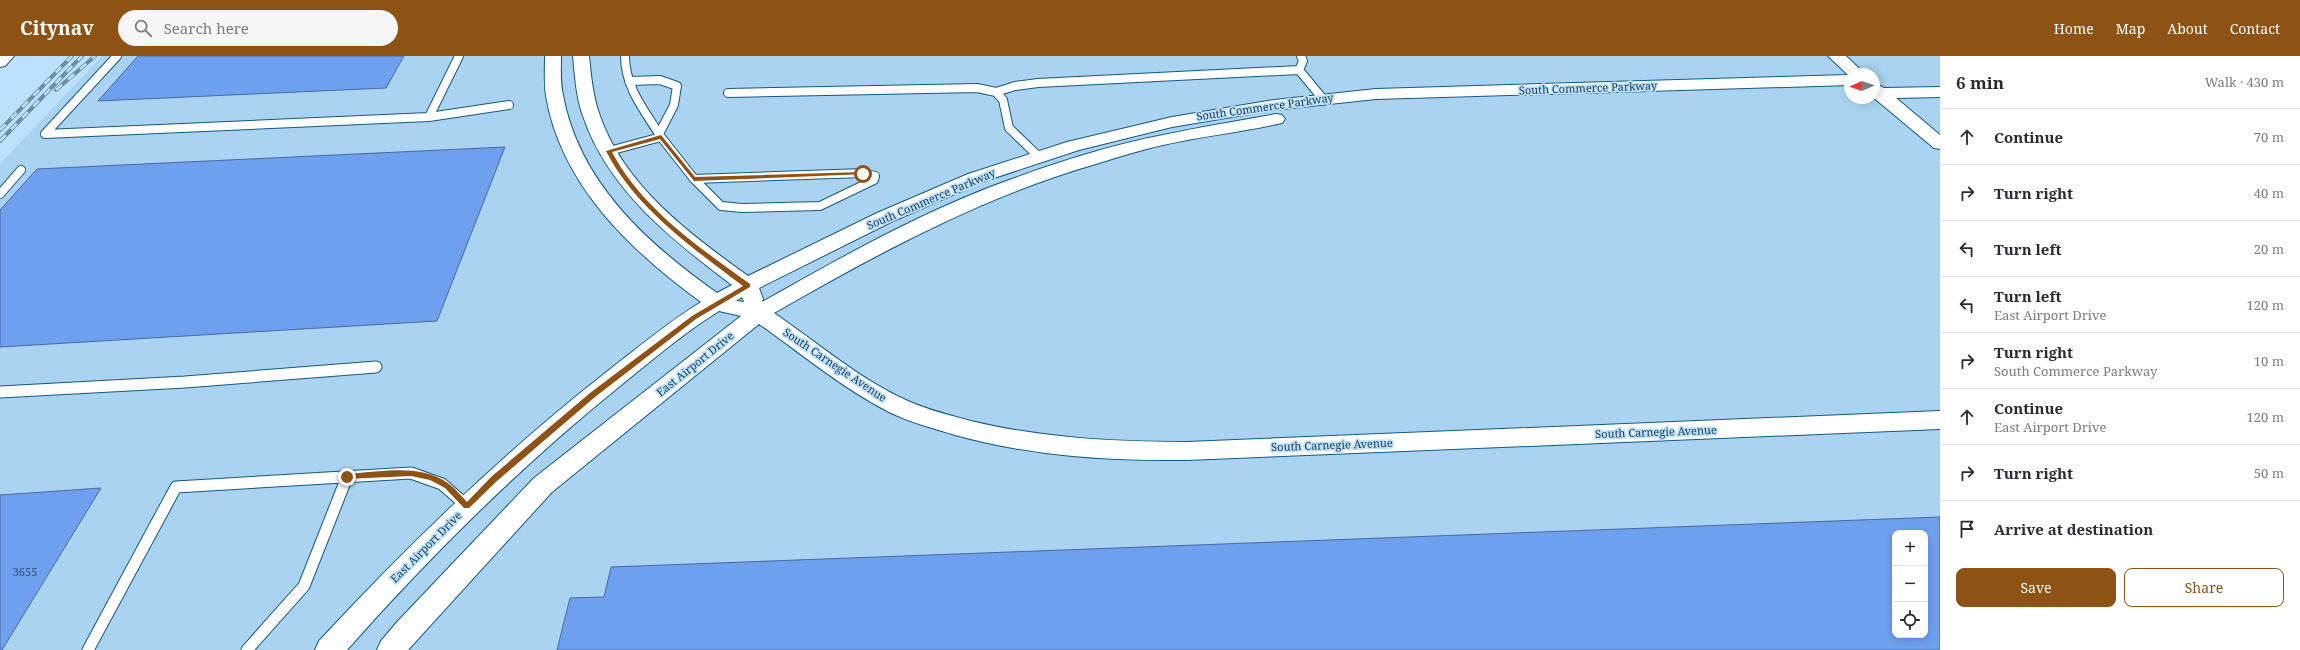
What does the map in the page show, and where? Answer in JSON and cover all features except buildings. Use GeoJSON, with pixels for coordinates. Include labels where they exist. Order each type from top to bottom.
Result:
{"type":"FeatureCollection","features":[{"type":"Feature","properties":{"kind":"main road"},"geometry":{"type":"LineString","coordinates":[[553,56],[551,76],[560,125],[581,170],[620,222],[650,253],[717,303],[758,313]]}},
{"type":"Feature","properties":{"kind":"main road"},"geometry":{"type":"LineString","coordinates":[[582,56],[582,79],[591,116],[615,164],[647,204],[694,247],[748,286],[758,313]]}},
{"type":"Feature","properties":{"kind":"main road"},"geometry":{"type":"LineString","coordinates":[[1836,56],[1850,68]]}},
{"type":"Feature","properties":{"kind":"main road"},"geometry":{"type":"LineString","coordinates":[[1880,88],[1940,78]]}},
{"type":"Feature","properties":{"kind":"main road","name":"South Commerce Parkway"},"geometry":{"type":"LineString","coordinates":[[717,303],[888,215],[976,178],[1039,157],[1148,126],[1250,107],[1376,94],[1844,80]]}},
{"type":"Feature","properties":{"kind":"main road"},"geometry":{"type":"LineString","coordinates":[[1880,89],[1940,92]]}},
{"type":"Feature","properties":{"kind":"main road"},"geometry":{"type":"LineString","coordinates":[[1880,92],[1940,144]]}},
{"type":"Feature","properties":{"kind":"main road","name":"South Commerce Parkway"},"geometry":{"type":"LineString","coordinates":[[758,313],[845,264],[940,216],[1015,184],[1089,160],[1162,140],[1261,121],[1386,107],[1844,94]]}},
{"type":"Feature","properties":{"kind":"main road","name":"East Airport Drive"},"geometry":{"type":"LineString","coordinates":[[329,650],[375,599],[494,479],[592,395],[694,317],[717,303]]}},
{"type":"Feature","properties":{"kind":"main road","name":"East Airport Drive"},"geometry":{"type":"LineString","coordinates":[[391,650],[412,625],[543,485],[758,313]]}},
{"type":"Feature","properties":{"kind":"main road","name":"South Carnegie Avenue"},"geometry":{"type":"LineString","coordinates":[[758,313],[862,386],[915,413],[993,436],[1050,446],[1117,452],[1187,451],[1940,420]]}},
{"type":"Feature","properties":{"kind":"street"},"geometry":{"type":"LineString","coordinates":[[0,63],[7,56]]}},
{"type":"Feature","properties":{"kind":"lane"},"geometry":{"type":"LineString","coordinates":[[117,56],[45,134],[429,117],[509,105]]}},
{"type":"Feature","properties":{"kind":"lane"},"geometry":{"type":"LineString","coordinates":[[429,117],[459,56]]}},
{"type":"Feature","properties":{"kind":"lane"},"geometry":{"type":"LineString","coordinates":[[625,56],[624,68],[629,81],[660,136],[694,179],[721,206],[742,208],[820,206],[874,180],[875,176],[863,174],[694,179]]}},
{"type":"Feature","properties":{"kind":"lane"},"geometry":{"type":"LineString","coordinates":[[1299,70],[1304,61],[1301,56]]}},
{"type":"Feature","properties":{"kind":"lane"},"geometry":{"type":"LineString","coordinates":[[728,93],[977,88],[996,92],[1015,86],[1038,83],[1299,70]]}},
{"type":"Feature","properties":{"kind":"lane"},"geometry":{"type":"LineString","coordinates":[[1299,70],[1323,99]]}},
{"type":"Feature","properties":{"kind":"lane"},"geometry":{"type":"LineString","coordinates":[[609,151],[660,136],[677,98],[677,86],[672,82],[659,79],[629,81]]}},
{"type":"Feature","properties":{"kind":"lane"},"geometry":{"type":"LineString","coordinates":[[996,92],[1003,100],[1009,128],[1039,157]]}},
{"type":"Feature","properties":{"kind":"lane"},"geometry":{"type":"LineString","coordinates":[[0,194],[21,170]]}},
{"type":"Feature","properties":{"kind":"lane"},"geometry":{"type":"LineString","coordinates":[[0,392],[185,382],[376,367]]}},
{"type":"Feature","properties":{"kind":"lane"},"geometry":{"type":"LineString","coordinates":[[88,650],[176,487],[411,474],[431,477],[447,486],[467,506]]}},
{"type":"Feature","properties":{"kind":"lane"},"geometry":{"type":"LineString","coordinates":[[247,650],[304,586],[347,477]]}},
{"type":"Feature","properties":{"kind":"shaded area"},"geometry":{"type":"Polygon","coordinates":[[[102,56],[1940,56],[1940,650],[0,650],[0,164],[102,56]]]}},
{"type":"Feature","properties":{"kind":"railway"},"geometry":{"type":"LineString","coordinates":[[0,130],[72,56]]}},
{"type":"Feature","properties":{"kind":"railway"},"geometry":{"type":"LineString","coordinates":[[0,141],[82,56]]}},
{"type":"Feature","properties":{"kind":"railway"},"geometry":{"type":"LineString","coordinates":[[56,90],[95,56]]}},
{"type":"Feature","properties":{"kind":"route"},"geometry":{"type":"LineString","coordinates":[[347,477],[411,474],[431,477],[447,486],[467,506],[494,479],[592,395],[694,317],[748,286],[694,247],[647,204],[615,164],[609,151],[661,137],[694,179],[863,174]]}}]}
